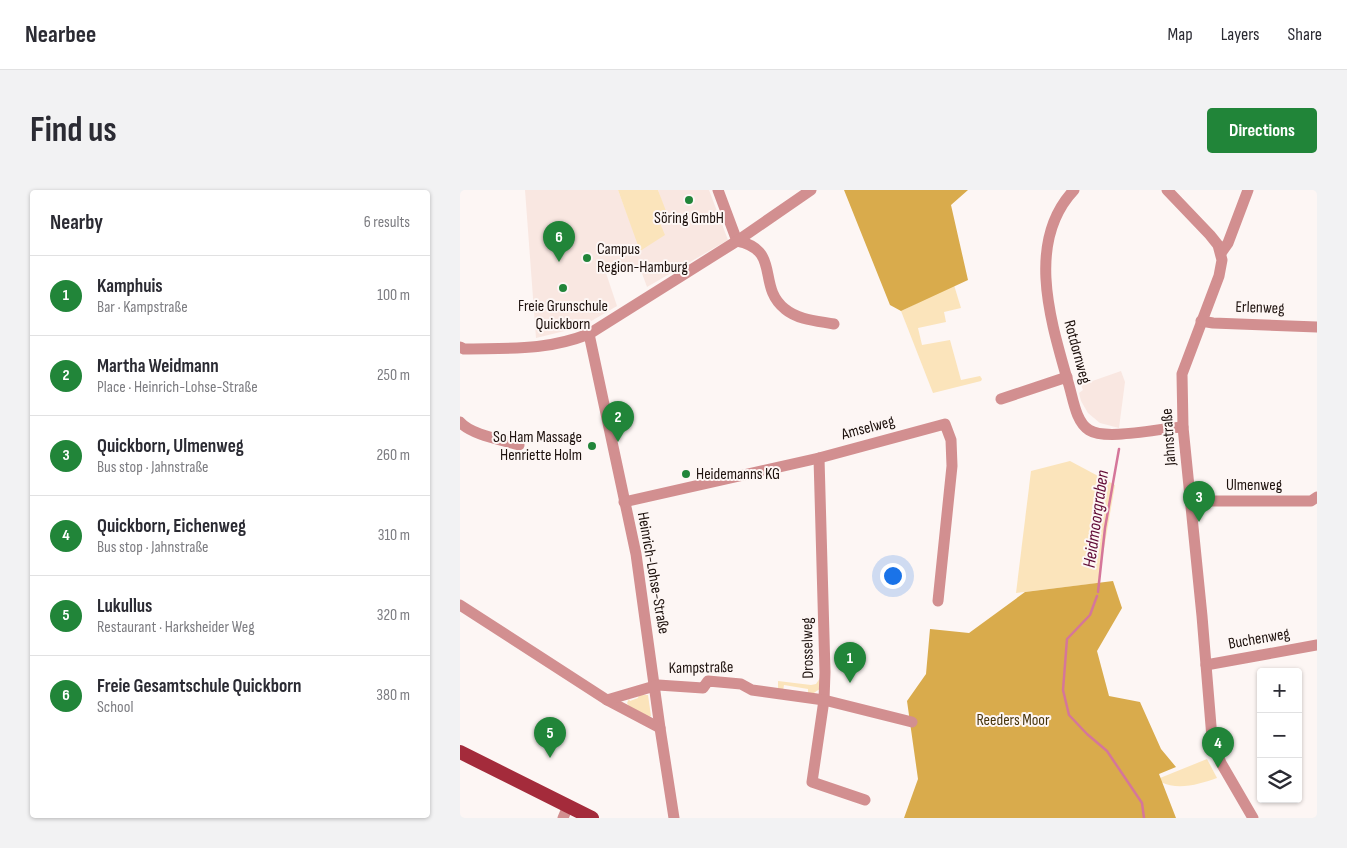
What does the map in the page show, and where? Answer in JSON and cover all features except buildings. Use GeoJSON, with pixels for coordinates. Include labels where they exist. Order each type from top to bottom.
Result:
{"type":"FeatureCollection","features":[{"type":"Feature","properties":{"kind":"main road"},"geometry":{"type":"LineString","coordinates":[[460,752],[566,812],[592,818]]}},
{"type":"Feature","properties":{"kind":"street"},"geometry":{"type":"LineString","coordinates":[[718,190],[737,241]]}},
{"type":"Feature","properties":{"kind":"street"},"geometry":{"type":"LineString","coordinates":[[460,348],[530,349],[568,342],[589,334],[737,241],[811,190]]}},
{"type":"Feature","properties":{"kind":"street","name":"Rotdornweg"},"geometry":{"type":"LineString","coordinates":[[1074,190],[1063,204],[1054,224],[1046,264],[1049,307],[1078,416],[1088,430],[1097,433],[1121,435],[1183,427]]}},
{"type":"Feature","properties":{"kind":"street"},"geometry":{"type":"LineString","coordinates":[[1167,190],[1210,235],[1221,253],[1228,243],[1248,190]]}},
{"type":"Feature","properties":{"kind":"street"},"geometry":{"type":"LineString","coordinates":[[737,241],[750,244],[764,258],[771,289],[775,298],[784,308],[791,313],[810,320],[834,324]]}},
{"type":"Feature","properties":{"kind":"street","name":"Jahnstraße"},"geometry":{"type":"LineString","coordinates":[[1221,253],[1219,276],[1182,374],[1183,427],[1212,738],[1221,762],[1252,818]]}},
{"type":"Feature","properties":{"kind":"street","name":"Erlenweg"},"geometry":{"type":"LineString","coordinates":[[1201,321],[1317,327]]}},
{"type":"Feature","properties":{"kind":"street","name":"Heinrich-Lohse-Straße"},"geometry":{"type":"LineString","coordinates":[[589,334],[636,554],[674,818]]}},
{"type":"Feature","properties":{"kind":"street"},"geometry":{"type":"LineString","coordinates":[[1001,399],[1067,377]]}},
{"type":"Feature","properties":{"kind":"street"},"geometry":{"type":"LineString","coordinates":[[460,422],[478,432],[520,445]]}},
{"type":"Feature","properties":{"kind":"street","name":"Amselweg"},"geometry":{"type":"LineString","coordinates":[[624,502],[819,458],[945,424],[951,440],[952,466],[938,601]]}},
{"type":"Feature","properties":{"kind":"street","name":"Drosselweg"},"geometry":{"type":"LineString","coordinates":[[819,458],[825,672],[824,700],[812,782],[865,800]]}},
{"type":"Feature","properties":{"kind":"street","name":"Ulmenweg"},"geometry":{"type":"LineString","coordinates":[[1191,501],[1311,501],[1317,497]]}},
{"type":"Feature","properties":{"kind":"street"},"geometry":{"type":"LineString","coordinates":[[460,605],[607,700],[660,728]]}},
{"type":"Feature","properties":{"kind":"street","name":"Buchenweg"},"geometry":{"type":"LineString","coordinates":[[1206,665],[1317,645]]}},
{"type":"Feature","properties":{"kind":"street","name":"Kampstraße"},"geometry":{"type":"LineString","coordinates":[[607,700],[658,685],[703,688],[708,682],[733,683],[742,684],[752,690],[824,700],[912,722]]}},
{"type":"Feature","properties":{"kind":"shaded area","name":"Campus Region-Hamburg"},"geometry":{"type":"Polygon","coordinates":[[[525,190],[618,190],[641,251],[655,214],[665,211],[658,190],[709,190],[728,240],[647,287],[639,265],[606,273],[617,306],[581,327],[536,338],[525,190]]]}},
{"type":"Feature","properties":{"kind":"shaded area"},"geometry":{"type":"Polygon","coordinates":[[[618,190],[658,190],[666,211],[656,214],[665,235],[640,251],[618,190]]]}},
{"type":"Feature","properties":{"kind":"shaded area"},"geometry":{"type":"Polygon","coordinates":[[[954,285],[961,308],[944,312],[946,322],[918,328],[922,345],[950,340],[961,380],[980,376],[982,379],[981,381],[933,393],[901,311],[954,285]]]}},
{"type":"Feature","properties":{"kind":"shaded area"},"geometry":{"type":"Polygon","coordinates":[[[1121,371],[1125,382],[1119,428],[1100,423],[1088,413],[1079,393],[1083,390],[1081,385],[1121,371]]]}},
{"type":"Feature","properties":{"kind":"shaded area"},"geometry":{"type":"Polygon","coordinates":[[[1070,461],[1115,485],[1098,583],[1016,593],[1031,471],[1070,461]]]}},
{"type":"Feature","properties":{"kind":"shaded area"},"geometry":{"type":"Polygon","coordinates":[[[820,678],[821,688],[811,695],[808,694],[808,689],[784,685],[783,691],[778,690],[778,681],[811,685],[816,684],[820,678]]]}},
{"type":"Feature","properties":{"kind":"shaded area"},"geometry":{"type":"Polygon","coordinates":[[[639,695],[648,695],[651,716],[649,717],[627,703],[629,699],[630,701],[638,698],[639,695]]]}},
{"type":"Feature","properties":{"kind":"shaded area"},"geometry":{"type":"Polygon","coordinates":[[[1207,759],[1217,778],[1182,786],[1168,785],[1161,782],[1160,778],[1207,759]]]}},
{"type":"Feature","properties":{"kind":"green space"},"geometry":{"type":"Polygon","coordinates":[[[844,190],[968,190],[951,205],[968,280],[901,311],[890,305],[844,190]]]}},
{"type":"Feature","properties":{"kind":"green space","name":"Reeders Moor"},"geometry":{"type":"Polygon","coordinates":[[[1113,581],[1122,608],[1097,651],[1109,696],[1140,702],[1161,749],[1176,767],[1159,774],[1176,818],[904,818],[918,779],[907,701],[926,674],[930,629],[969,633],[1025,592],[1113,581]]]}},
{"type":"Feature","properties":{"kind":"waterway","name":"Heidmoorgraben"},"geometry":{"type":"LineString","coordinates":[[1098,592],[1105,528],[1119,449]]}},
{"type":"Feature","properties":{"kind":"waterway","name":"Heidmoorgraben"},"geometry":{"type":"LineString","coordinates":[[1097,596],[1090,615],[1067,639],[1063,690],[1069,715],[1107,751],[1142,803],[1144,818]]}},
{"type":"Feature","properties":{"kind":"place","name":"Söring GmbH"},"geometry":{"type":"Point","coordinates":[689,200]}},
{"type":"Feature","properties":{"kind":"place","name":"Campus Region-Hamburg"},"geometry":{"type":"Point","coordinates":[587,258]}},
{"type":"Feature","properties":{"kind":"place","name":"Freie Gesamtschule Quickborn"},"geometry":{"type":"Point","coordinates":[559,262]}},
{"type":"Feature","properties":{"kind":"place","name":"Freie Grunschule Quickborn"},"geometry":{"type":"Point","coordinates":[563,288]}},
{"type":"Feature","properties":{"kind":"place","name":"Martha Weidmann"},"geometry":{"type":"Point","coordinates":[618,442]}},
{"type":"Feature","properties":{"kind":"place","name":"So Ham Massage Henriette Holm"},"geometry":{"type":"Point","coordinates":[592,446]}},
{"type":"Feature","properties":{"kind":"place","name":"Heidemanns KG"},"geometry":{"type":"Point","coordinates":[686,474]}},
{"type":"Feature","properties":{"kind":"place","name":"Quickborn, Ulmenweg"},"geometry":{"type":"Point","coordinates":[1199,522]}},
{"type":"Feature","properties":{"kind":"place","name":"Kamphuis"},"geometry":{"type":"Point","coordinates":[850,683]}},
{"type":"Feature","properties":{"kind":"place","name":"Lukullus"},"geometry":{"type":"Point","coordinates":[550,758]}},
{"type":"Feature","properties":{"kind":"place","name":"Quickborn, Eichenweg"},"geometry":{"type":"Point","coordinates":[1218,768]}}]}
